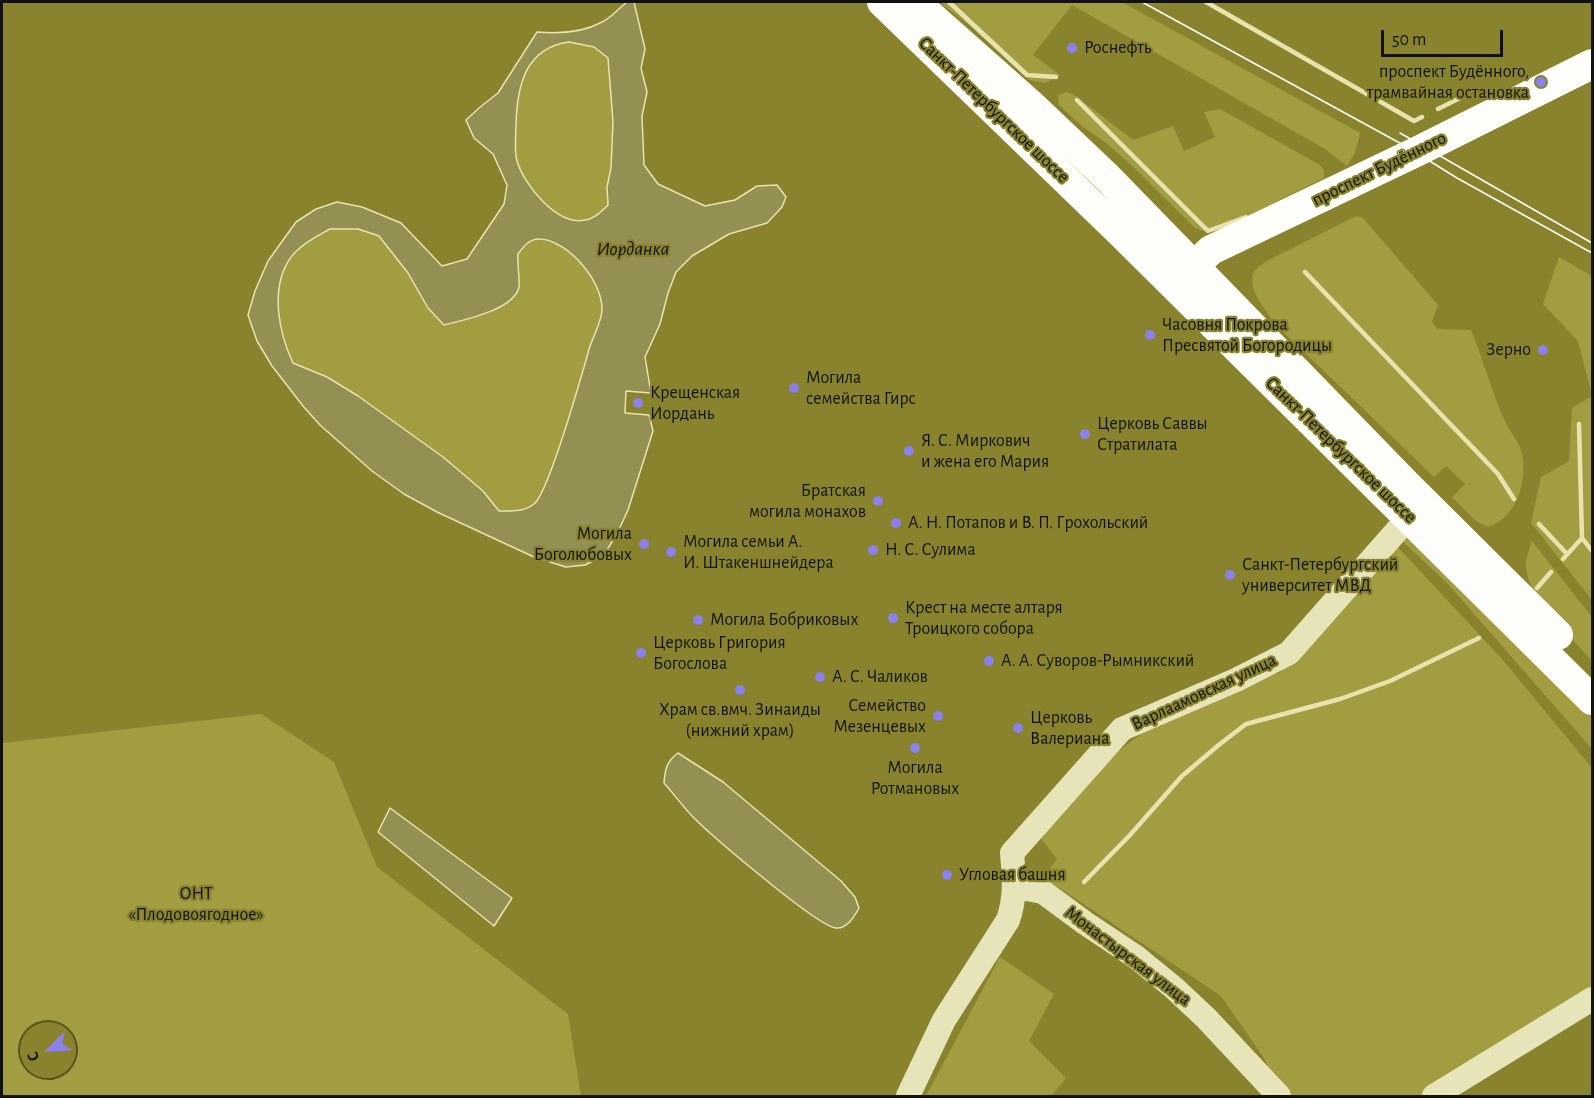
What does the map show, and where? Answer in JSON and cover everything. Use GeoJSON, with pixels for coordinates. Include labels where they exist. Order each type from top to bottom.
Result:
{"type":"FeatureCollection","features":[{"type":"Feature","properties":{"kind":"main road","name":"Санкт-Петербургское шоссе"},"geometry":{"type":"LineString","coordinates":[[882,2],[1193,278],[1399,477],[1593,673]]}},
{"type":"Feature","properties":{"kind":"main road","name":"Санкт-Петербургское шоссе"},"geometry":{"type":"LineString","coordinates":[[915,2],[1061,133],[1409,517],[1593,700]]}},
{"type":"Feature","properties":{"kind":"main road","name":"проспект Будённого"},"geometry":{"type":"LineString","coordinates":[[1193,278],[1211,250],[1593,64]]}},
{"type":"Feature","properties":{"kind":"main road","name":"проспект Будённого"},"geometry":{"type":"LineString","coordinates":[[1193,278],[1238,254],[1593,87]]}},
{"type":"Feature","properties":{"kind":"street","name":"Варлаамовская улица"},"geometry":{"type":"LineString","coordinates":[[908,1096],[944,1020],[1008,920],[1014,905],[1012,853],[1122,729],[1236,680],[1289,653],[1409,517]]}},
{"type":"Feature","properties":{"kind":"street","name":"Монастырская улица"},"geometry":{"type":"LineString","coordinates":[[1015,887],[1042,892],[1136,957],[1206,1018],[1278,1096]]}},
{"type":"Feature","properties":{"kind":"street"},"geometry":{"type":"LineString","coordinates":[[1434,1096],[1593,999]]}},
{"type":"Feature","properties":{"kind":"green space"},"geometry":{"type":"Polygon","coordinates":[[[939,2],[1122,2],[1360,133],[1355,153],[1347,166],[1325,149],[1072,5],[1033,55],[1060,75],[1045,83],[1030,80],[970,26],[939,2]]]}},
{"type":"Feature","properties":{"kind":"green space"},"geometry":{"type":"Polygon","coordinates":[[[569,42],[594,47],[608,57],[613,122],[611,168],[607,187],[608,205],[585,220],[564,217],[543,202],[521,171],[517,161],[515,143],[519,96],[526,71],[542,52],[569,42]]]}},
{"type":"Feature","properties":{"kind":"green space"},"geometry":{"type":"Polygon","coordinates":[[[1066,92],[1076,96],[1133,140],[1173,126],[1184,151],[1215,137],[1204,112],[1220,109],[1320,165],[1324,171],[1324,178],[1219,230],[1210,232],[1195,228],[1128,162],[1059,105],[1058,95],[1066,92]]]}},
{"type":"Feature","properties":{"kind":"green space"},"geometry":{"type":"Polygon","coordinates":[[[1356,216],[1363,218],[1438,305],[1432,322],[1437,329],[1471,330],[1500,410],[1521,450],[1523,465],[1521,487],[1513,507],[1498,522],[1488,527],[1476,521],[1452,497],[1465,484],[1446,466],[1434,477],[1277,326],[1255,292],[1252,277],[1255,270],[1267,261],[1356,216]]]}},
{"type":"Feature","properties":{"kind":"green space"},"geometry":{"type":"Polygon","coordinates":[[[358,228],[379,236],[408,273],[428,308],[445,324],[487,313],[508,302],[519,287],[518,254],[527,243],[538,239],[562,246],[581,264],[600,289],[603,312],[589,347],[549,477],[536,503],[519,512],[499,511],[483,491],[443,457],[358,396],[327,377],[293,363],[284,337],[278,308],[278,291],[284,271],[296,253],[312,239],[330,230],[358,228]]]}},
{"type":"Feature","properties":{"kind":"green space"},"geometry":{"type":"Polygon","coordinates":[[[1559,257],[1592,276],[1592,396],[1578,341],[1543,304],[1559,257]]]}},
{"type":"Feature","properties":{"kind":"green space"},"geometry":{"type":"Polygon","coordinates":[[[1592,396],[1592,600],[1531,523],[1541,477],[1569,461],[1572,408],[1592,396]]]}},
{"type":"Feature","properties":{"kind":"green space"},"geometry":{"type":"Polygon","coordinates":[[[1409,528],[1592,714],[1592,749],[1448,584],[1400,539],[1409,528]]]}},
{"type":"Feature","properties":{"kind":"green space"},"geometry":{"type":"Polygon","coordinates":[[[1532,541],[1592,617],[1592,661],[1543,606],[1529,582],[1526,569],[1532,541]]]}},
{"type":"Feature","properties":{"kind":"green space"},"geometry":{"type":"Polygon","coordinates":[[[1396,545],[1502,659],[1592,768],[1592,994],[1425,1096],[1287,1096],[1275,1085],[1264,1058],[1221,996],[1043,877],[1057,859],[1039,836],[1108,759],[1154,724],[1161,727],[1163,717],[1274,672],[1278,674],[1396,545]]]}},
{"type":"Feature","properties":{"kind":"green space","name":"ОНТ «Плодовоягодное»"},"geometry":{"type":"Polygon","coordinates":[[[261,714],[334,762],[377,867],[568,1014],[581,1096],[2,1096],[2,743],[261,714]]]}},
{"type":"Feature","properties":{"kind":"green space"},"geometry":{"type":"Polygon","coordinates":[[[1000,957],[1054,994],[1029,1041],[1066,1078],[1051,1096],[926,1096],[1000,957]]]}},
{"type":"Feature","properties":{"kind":"water","name":"Иорданка"},"geometry":{"type":"Polygon","coordinates":[[[627,2],[634,2],[645,49],[641,68],[647,92],[642,116],[644,165],[658,184],[705,206],[735,200],[757,186],[777,185],[786,197],[782,207],[767,223],[729,234],[692,256],[676,272],[660,324],[645,357],[651,393],[626,391],[625,413],[649,415],[653,431],[628,510],[603,556],[585,565],[566,567],[534,557],[437,512],[404,494],[372,471],[320,425],[303,406],[272,366],[257,341],[248,315],[268,261],[296,222],[316,209],[337,202],[362,207],[401,223],[442,266],[467,259],[504,204],[507,185],[493,154],[474,138],[466,120],[498,93],[537,32],[562,33],[594,26],[627,2]],[[569,42],[542,52],[526,71],[517,110],[516,153],[521,171],[543,202],[564,217],[585,220],[595,216],[608,205],[607,187],[611,168],[613,122],[608,58],[594,47],[569,42]],[[330,229],[298,250],[289,260],[283,272],[278,298],[279,312],[284,338],[293,363],[327,377],[358,396],[443,457],[483,491],[499,511],[522,510],[530,507],[540,495],[548,479],[600,320],[601,298],[590,275],[582,264],[562,247],[551,241],[540,239],[530,241],[518,254],[519,287],[508,302],[487,313],[444,325],[428,308],[408,273],[379,236],[358,229],[330,229]]]}},
{"type":"Feature","properties":{"kind":"water"},"geometry":{"type":"Polygon","coordinates":[[[678,753],[723,782],[841,881],[855,897],[859,908],[850,922],[840,928],[825,924],[742,860],[694,818],[664,783],[667,766],[678,753]]]}},
{"type":"Feature","properties":{"kind":"water"},"geometry":{"type":"Polygon","coordinates":[[[390,808],[512,898],[494,926],[378,832],[390,808]]]}},
{"type":"Feature","properties":{"kind":"waterway"},"geometry":{"type":"LineString","coordinates":[[949,2],[1027,75],[1056,77]]}},
{"type":"Feature","properties":{"kind":"waterway"},"geometry":{"type":"LineString","coordinates":[[1206,2],[1414,121],[1422,117]]}},
{"type":"Feature","properties":{"kind":"waterway"},"geometry":{"type":"LineString","coordinates":[[1438,109],[1464,96]]}},
{"type":"Feature","properties":{"kind":"waterway"},"geometry":{"type":"LineString","coordinates":[[1077,100],[1208,231],[1246,217]]}},
{"type":"Feature","properties":{"kind":"waterway"},"geometry":{"type":"LineString","coordinates":[[1305,272],[1498,474],[1514,499]]}},
{"type":"Feature","properties":{"kind":"waterway"},"geometry":{"type":"LineString","coordinates":[[1563,559],[1582,538],[1579,424]]}},
{"type":"Feature","properties":{"kind":"waterway"},"geometry":{"type":"LineString","coordinates":[[1539,524],[1567,554]]}},
{"type":"Feature","properties":{"kind":"waterway"},"geometry":{"type":"LineString","coordinates":[[1582,538],[1592,551]]}},
{"type":"Feature","properties":{"kind":"waterway"},"geometry":{"type":"LineString","coordinates":[[1537,588],[1551,572]]}},
{"type":"Feature","properties":{"kind":"waterway"},"geometry":{"type":"LineString","coordinates":[[1084,882],[1130,835],[1182,776],[1246,724],[1340,699],[1390,681],[1479,638]]}},
{"type":"Feature","properties":{"kind":"tram line"},"geometry":{"type":"LineString","coordinates":[[1142,2],[1407,147],[1457,178],[1592,253]]}},
{"type":"Feature","properties":{"kind":"tram line"},"geometry":{"type":"LineString","coordinates":[[1400,133],[1592,243]]}},
{"type":"Feature","properties":{"kind":"place","name":"Роснефть"},"geometry":{"type":"Point","coordinates":[1072,48]}},
{"type":"Feature","properties":{"kind":"place","name":"проспект Будённого, трамвайная остановка"},"geometry":{"type":"Point","coordinates":[1541,82]}},
{"type":"Feature","properties":{"kind":"place","name":"Часовня Покрова Пресвятой Богородицы"},"geometry":{"type":"Point","coordinates":[1150,335]}},
{"type":"Feature","properties":{"kind":"place","name":"Зерно"},"geometry":{"type":"Point","coordinates":[1543,350]}},
{"type":"Feature","properties":{"kind":"place","name":"Могила семейства Гирс"},"geometry":{"type":"Point","coordinates":[794,388]}},
{"type":"Feature","properties":{"kind":"place","name":"Крещенская Иордань"},"geometry":{"type":"Point","coordinates":[638,403]}},
{"type":"Feature","properties":{"kind":"place","name":"Церковь Саввы Стратилата"},"geometry":{"type":"Point","coordinates":[1085,434]}},
{"type":"Feature","properties":{"kind":"place","name":"Я. С. Миркович и жена его Мария"},"geometry":{"type":"Point","coordinates":[909,451]}},
{"type":"Feature","properties":{"kind":"place","name":"Братская могила монахов"},"geometry":{"type":"Point","coordinates":[878,501]}},
{"type":"Feature","properties":{"kind":"place","name":"А. Н. Потапов и В. П. Грохольский"},"geometry":{"type":"Point","coordinates":[896,523]}},
{"type":"Feature","properties":{"kind":"place","name":"Могила Боголюбовых"},"geometry":{"type":"Point","coordinates":[644,544]}},
{"type":"Feature","properties":{"kind":"place","name":"Н. С. Сулима"},"geometry":{"type":"Point","coordinates":[873,550]}},
{"type":"Feature","properties":{"kind":"place","name":"Могила семьи А. И. Штакеншнейдера"},"geometry":{"type":"Point","coordinates":[671,552]}},
{"type":"Feature","properties":{"kind":"place","name":"Санкт-Петербургский университет МВД"},"geometry":{"type":"Point","coordinates":[1230,575]}},
{"type":"Feature","properties":{"kind":"place","name":"Крест на месте алтаря Троицкого собора"},"geometry":{"type":"Point","coordinates":[893,618]}},
{"type":"Feature","properties":{"kind":"place","name":"Могила Бобриковых"},"geometry":{"type":"Point","coordinates":[698,620]}},
{"type":"Feature","properties":{"kind":"place","name":"Церковь Григория Богослова"},"geometry":{"type":"Point","coordinates":[641,653]}},
{"type":"Feature","properties":{"kind":"place","name":"А. А. Суворов-Рымникский"},"geometry":{"type":"Point","coordinates":[989,661]}},
{"type":"Feature","properties":{"kind":"place","name":"А. С. Чаликов"},"geometry":{"type":"Point","coordinates":[820,677]}},
{"type":"Feature","properties":{"kind":"place","name":"Храм св.вмч. Зинаиды (нижний храм)"},"geometry":{"type":"Point","coordinates":[740,690]}},
{"type":"Feature","properties":{"kind":"place","name":"Семейство Мезенцевых"},"geometry":{"type":"Point","coordinates":[938,716]}},
{"type":"Feature","properties":{"kind":"place","name":"Церковь Валериана"},"geometry":{"type":"Point","coordinates":[1018,728]}},
{"type":"Feature","properties":{"kind":"place","name":"Могила Ротмановых"},"geometry":{"type":"Point","coordinates":[915,748]}},
{"type":"Feature","properties":{"kind":"place","name":"Угловая башня"},"geometry":{"type":"Point","coordinates":[947,875]}}]}
